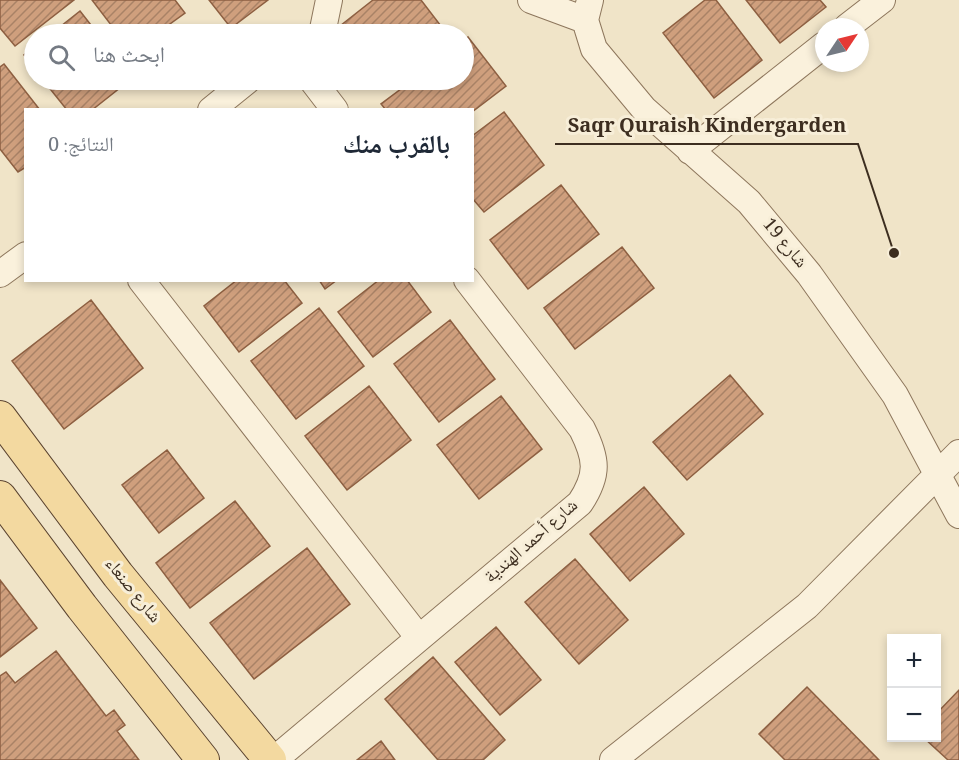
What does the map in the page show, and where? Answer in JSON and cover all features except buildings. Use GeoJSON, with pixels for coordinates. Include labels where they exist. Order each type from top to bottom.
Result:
{"type":"FeatureCollection","features":[{"type":"Feature","properties":{"kind":"main road","name":"شارع صنعاء"},"geometry":{"type":"LineString","coordinates":[[0,417],[118,575],[272,760]]}},
{"type":"Feature","properties":{"kind":"main road"},"geometry":{"type":"LineString","coordinates":[[0,497],[193,754]]}},
{"type":"Feature","properties":{"kind":"main road"},"geometry":{"type":"LineString","coordinates":[[32,540],[43,545],[63,544],[71,536],[74,526],[73,516]]}},
{"type":"Feature","properties":{"kind":"main road"},"geometry":{"type":"LineString","coordinates":[[82,607],[82,587],[87,581],[106,574],[118,575]]}},
{"type":"Feature","properties":{"kind":"street"},"geometry":{"type":"LineString","coordinates":[[324,24],[329,0]]}},
{"type":"Feature","properties":{"kind":"street"},"geometry":{"type":"LineString","coordinates":[[531,0],[588,10]]}},
{"type":"Feature","properties":{"kind":"street"},"geometry":{"type":"LineString","coordinates":[[859,18],[882,0]]}},
{"type":"Feature","properties":{"kind":"street","name":"شارع 19"},"geometry":{"type":"LineString","coordinates":[[588,10],[594,49],[616,76],[644,109],[748,202],[809,274],[895,395],[959,515]]}},
{"type":"Feature","properties":{"kind":"street"},"geometry":{"type":"LineString","coordinates":[[690,151],[815,52]]}},
{"type":"Feature","properties":{"kind":"street"},"geometry":{"type":"LineString","coordinates":[[213,108],[236,90]]}},
{"type":"Feature","properties":{"kind":"street"},"geometry":{"type":"LineString","coordinates":[[320,90],[333,108]]}},
{"type":"Feature","properties":{"kind":"street"},"geometry":{"type":"LineString","coordinates":[[0,274],[24,256]]}},
{"type":"Feature","properties":{"kind":"street"},"geometry":{"type":"LineString","coordinates":[[143,282],[419,638]]}},
{"type":"Feature","properties":{"kind":"street","name":"شارع أحمد الهندية"},"geometry":{"type":"LineString","coordinates":[[272,760],[580,503],[591,486],[595,467],[592,449],[582,429],[469,282]]}},
{"type":"Feature","properties":{"kind":"street"},"geometry":{"type":"LineString","coordinates":[[614,760],[807,606],[959,453]]}},
{"type":"Feature","properties":{"kind":"place","name":"Saqr Quraish Kindergarden"},"geometry":{"type":"Point","coordinates":[894,253]}}]}
